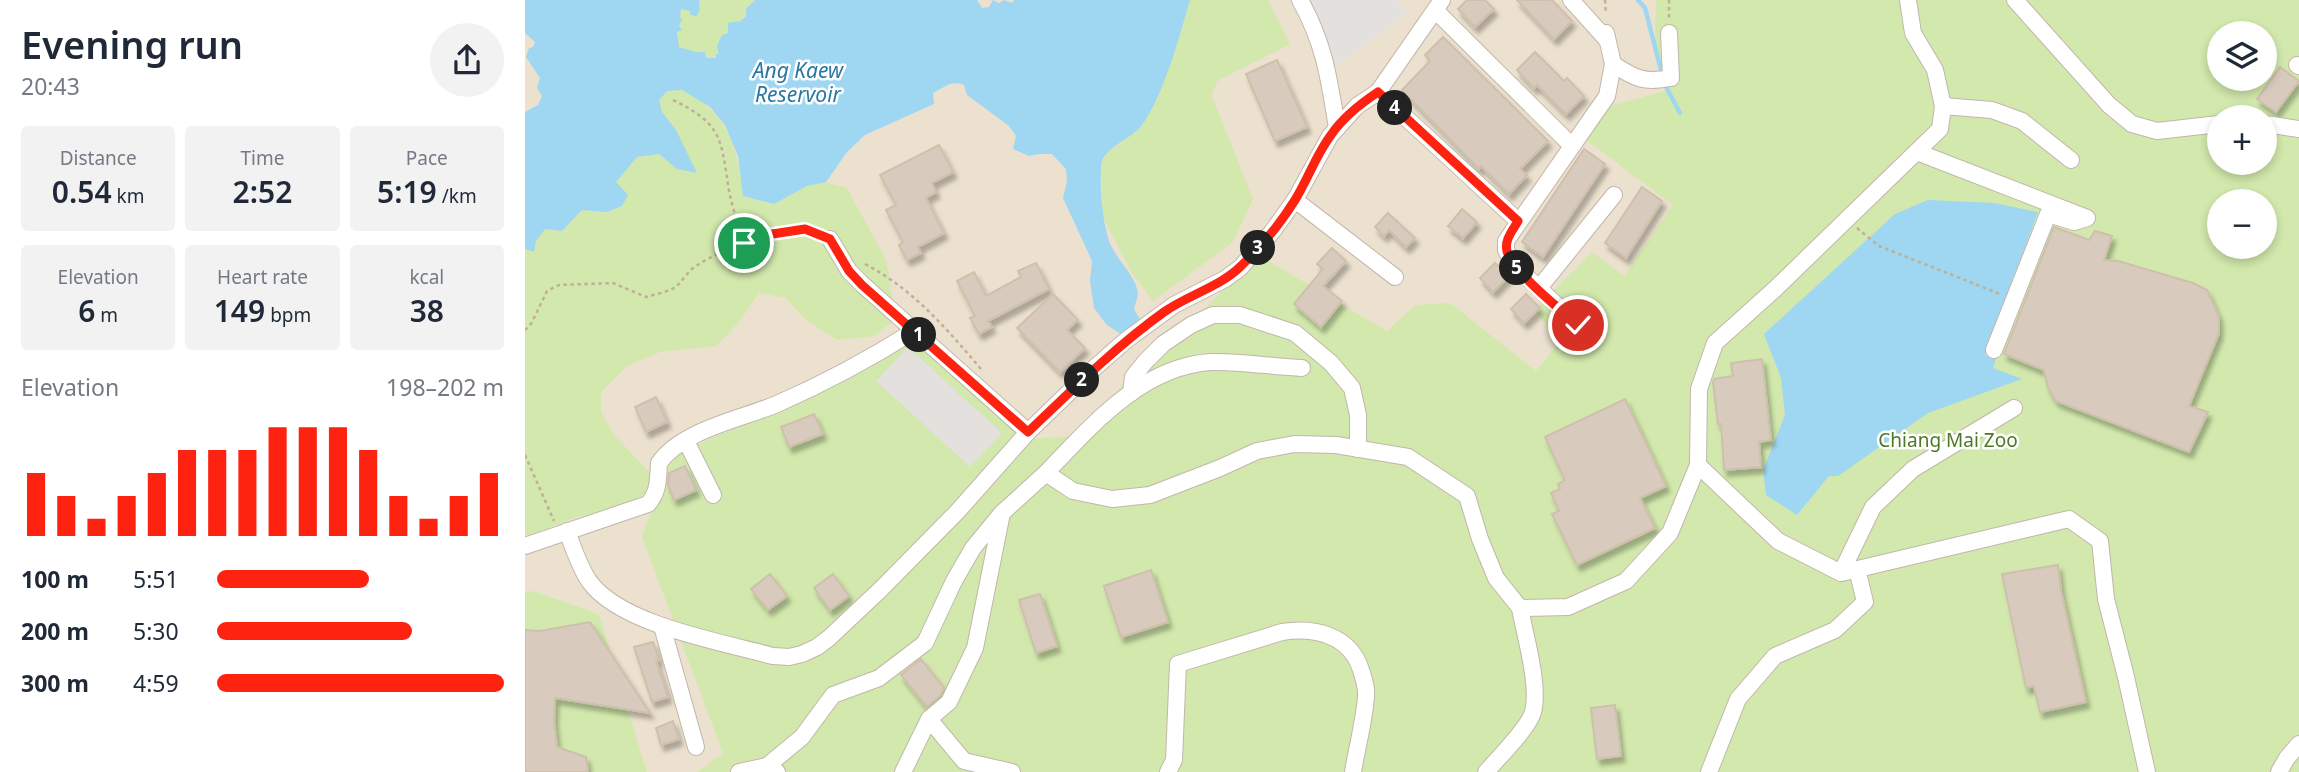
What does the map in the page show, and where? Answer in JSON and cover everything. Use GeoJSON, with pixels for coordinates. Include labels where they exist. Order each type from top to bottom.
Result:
{"type":"FeatureCollection","features":[{"type":"Feature","properties":{"kind":"street"},"geometry":{"type":"LineString","coordinates":[[1300,0],[1326,59],[1337,128]]}},
{"type":"Feature","properties":{"kind":"street"},"geometry":{"type":"LineString","coordinates":[[1571,0],[1607,37],[1613,64],[1607,96],[1518,221],[1506,240],[1506,250],[1513,264],[1578,325]]}},
{"type":"Feature","properties":{"kind":"street"},"geometry":{"type":"LineString","coordinates":[[1520,608],[1568,607],[1626,581],[1669,533],[1698,465],[1699,389],[1715,343],[1775,289],[1940,129],[1943,106],[1935,70],[1913,33],[1907,0]]}},
{"type":"Feature","properties":{"kind":"street"},"geometry":{"type":"LineString","coordinates":[[2014,0],[2109,105],[2132,124],[2157,131],[2207,125]]}},
{"type":"Feature","properties":{"kind":"street"},"geometry":{"type":"LineString","coordinates":[[563,532],[588,580],[599,592],[633,614],[662,626],[773,656],[802,654],[817,647],[881,589],[957,512],[1028,432],[1125,341],[1174,305],[1225,279],[1240,268],[1272,232],[1295,200],[1330,136],[1357,106],[1378,92],[1439,5],[1572,146]]}},
{"type":"Feature","properties":{"kind":"street"},"geometry":{"type":"LineString","coordinates":[[1613,64],[1631,76],[1651,82],[1671,78],[1669,33]]}},
{"type":"Feature","properties":{"kind":"street"},"geometry":{"type":"LineString","coordinates":[[1378,92],[1518,221]]}},
{"type":"Feature","properties":{"kind":"street"},"geometry":{"type":"LineString","coordinates":[[1943,106],[1992,110],[2022,121],[2071,159]]}},
{"type":"Feature","properties":{"kind":"street"},"geometry":{"type":"LineString","coordinates":[[2277,126],[2299,129]]}},
{"type":"Feature","properties":{"kind":"street"},"geometry":{"type":"LineString","coordinates":[[1917,152],[2087,218],[2074,222],[2048,215],[1994,350]]}},
{"type":"Feature","properties":{"kind":"street"},"geometry":{"type":"LineString","coordinates":[[1539,288],[1614,195]]}},
{"type":"Feature","properties":{"kind":"street"},"geometry":{"type":"LineString","coordinates":[[1295,200],[1395,277]]}},
{"type":"Feature","properties":{"kind":"street"},"geometry":{"type":"LineString","coordinates":[[830,239],[849,271],[1028,432]]}},
{"type":"Feature","properties":{"kind":"street"},"geometry":{"type":"LineString","coordinates":[[1131,393],[1133,377],[1163,344],[1191,325],[1213,315],[1240,314],[1294,333],[1331,363],[1352,388],[1358,415],[1358,449]]}},
{"type":"Feature","properties":{"kind":"street"},"geometry":{"type":"LineString","coordinates":[[525,546],[648,504],[655,494],[659,463],[672,449],[725,423],[777,404],[846,370],[914,331]]}},
{"type":"Feature","properties":{"kind":"street"},"geometry":{"type":"LineString","coordinates":[[739,772],[772,769],[802,737],[833,695],[879,678],[925,643],[973,548],[1002,513],[1046,473],[1110,407],[1175,369],[1211,362],[1302,369]]}},
{"type":"Feature","properties":{"kind":"street"},"geometry":{"type":"LineString","coordinates":[[1841,573],[1873,506],[1913,469],[2014,408]]}},
{"type":"Feature","properties":{"kind":"street"},"geometry":{"type":"LineString","coordinates":[[686,441],[713,495]]}},
{"type":"Feature","properties":{"kind":"street"},"geometry":{"type":"LineString","coordinates":[[1046,473],[1073,491],[1112,499],[1150,495],[1257,451],[1294,444],[1336,445],[1408,457],[1467,496],[1496,578],[1520,608],[1535,689],[1533,713],[1518,736],[1486,772]]}},
{"type":"Feature","properties":{"kind":"street"},"geometry":{"type":"LineString","coordinates":[[1698,465],[1778,541],[1841,573],[2069,519],[2100,541],[2106,599],[2147,772]]}},
{"type":"Feature","properties":{"kind":"street"},"geometry":{"type":"LineString","coordinates":[[903,772],[929,719],[949,702],[975,648],[1002,513]]}},
{"type":"Feature","properties":{"kind":"street"},"geometry":{"type":"LineString","coordinates":[[1709,772],[1738,699],[1775,656],[1835,630],[1865,602],[1857,569]]}},
{"type":"Feature","properties":{"kind":"street"},"geometry":{"type":"LineString","coordinates":[[662,626],[696,747]]}},
{"type":"Feature","properties":{"kind":"street"},"geometry":{"type":"LineString","coordinates":[[1168,772],[1174,760],[1178,664],[1298,629],[1315,631],[1338,639],[1346,644],[1358,659],[1367,694],[1353,772]]}},
{"type":"Feature","properties":{"kind":"street"},"geometry":{"type":"LineString","coordinates":[[929,719],[964,761],[1012,772]]}},
{"type":"Feature","properties":{"kind":"street"},"geometry":{"type":"LineString","coordinates":[[2279,772],[2299,744]]}},
{"type":"Feature","properties":{"kind":"path"},"geometry":{"type":"LineString","coordinates":[[673,100],[694,110],[710,124],[718,136],[726,161],[728,187],[744,243]]}},
{"type":"Feature","properties":{"kind":"path"},"geometry":{"type":"LineString","coordinates":[[1847,219],[1879,246],[2000,294]]}},
{"type":"Feature","properties":{"kind":"path"},"geometry":{"type":"LineString","coordinates":[[525,330],[531,324],[547,291],[559,285],[613,283],[646,297],[674,288],[694,267],[731,247],[766,235],[805,229],[830,239]]}},
{"type":"Feature","properties":{"kind":"path"},"geometry":{"type":"LineString","coordinates":[[865,264],[886,275],[928,309],[983,371]]}},
{"type":"Feature","properties":{"kind":"path"},"geometry":{"type":"LineString","coordinates":[[525,455],[563,532]]}},
{"type":"Feature","properties":{"kind":"shaded area"},"geometry":{"type":"Polygon","coordinates":[[[525,0],[1794,0],[1758,149],[1536,419],[1090,414],[795,718],[705,772],[647,772],[599,614],[534,591],[525,592],[525,0]]]}},
{"type":"Feature","properties":{"kind":"shaded area"},"geometry":{"type":"Polygon","coordinates":[[[1397,0],[1407,13],[1337,66],[1308,2],[1397,0]]]}},
{"type":"Feature","properties":{"kind":"shaded area"},"geometry":{"type":"Polygon","coordinates":[[[908,347],[1002,433],[970,467],[876,381],[908,347]]]}},
{"type":"Feature","properties":{"kind":"green space"},"geometry":{"type":"Polygon","coordinates":[[[699,0],[755,0],[743,17],[731,24],[728,33],[722,35],[718,46],[720,54],[716,58],[705,58],[704,52],[696,53],[679,48],[677,32],[681,8],[696,17],[700,10],[699,0]]]}},
{"type":"Feature","properties":{"kind":"green space"},"geometry":{"type":"Polygon","coordinates":[[[1190,0],[1268,0],[1290,44],[1217,81],[1212,96],[1253,199],[1233,242],[1153,301],[1132,273],[1103,217],[1101,163],[1107,153],[1138,130],[1177,44],[1190,0]]]}},
{"type":"Feature","properties":{"kind":"green space","name":"Chiang Mai Zoo"},"geometry":{"type":"Polygon","coordinates":[[[1656,0],[2299,0],[2299,772],[698,772],[723,753],[642,537],[665,472],[678,453],[822,390],[926,331],[1021,439],[1068,437],[1260,256],[1387,331],[1415,305],[1450,303],[1536,371],[1560,341],[1534,310],[1592,252],[1624,276],[1673,205],[1577,133],[1591,111],[1669,90],[1655,46],[1656,0]]]}},
{"type":"Feature","properties":{"kind":"green space"},"geometry":{"type":"Polygon","coordinates":[[[682,90],[707,106],[725,128],[737,160],[743,196],[774,204],[807,186],[826,182],[847,188],[886,260],[896,319],[874,336],[837,340],[805,319],[786,298],[759,293],[739,322],[716,346],[660,352],[627,366],[601,392],[601,412],[614,435],[653,476],[648,490],[634,502],[571,519],[525,537],[525,249],[534,252],[536,241],[545,228],[562,231],[582,210],[607,212],[616,182],[637,157],[659,154],[677,169],[676,130],[662,112],[659,100],[667,91],[682,90]]]}},
{"type":"Feature","properties":{"kind":"green space"},"geometry":{"type":"Polygon","coordinates":[[[534,591],[599,614],[647,772],[525,772],[525,592],[534,591]]]}},
{"type":"Feature","properties":{"kind":"water","name":"Ang Kaew Reservoir"},"geometry":{"type":"Polygon","coordinates":[[[525,0],[699,0],[700,10],[696,17],[690,14],[690,11],[681,9],[682,19],[679,26],[682,30],[677,32],[679,47],[705,52],[706,58],[716,58],[722,35],[728,33],[728,23],[740,21],[746,16],[746,9],[755,0],[977,0],[982,8],[989,7],[993,0],[1012,3],[1014,0],[1190,0],[1170,65],[1150,112],[1137,130],[1112,148],[1101,166],[1102,204],[1109,241],[1136,287],[1138,295],[1134,309],[1142,323],[1124,336],[1107,325],[1094,308],[1090,281],[1092,261],[1063,198],[1067,181],[1066,169],[1052,154],[1029,156],[1013,149],[1016,136],[1009,126],[967,95],[964,85],[956,83],[933,93],[934,104],[865,135],[847,152],[826,182],[807,186],[774,204],[743,196],[738,156],[725,125],[710,107],[682,90],[667,91],[659,100],[662,112],[676,130],[697,173],[677,169],[659,154],[637,157],[616,182],[628,195],[622,206],[607,212],[582,210],[562,231],[545,229],[536,241],[534,252],[525,249],[525,112],[538,105],[542,96],[537,88],[540,78],[526,57],[535,42],[525,33],[525,0]]]}},
{"type":"Feature","properties":{"kind":"water"},"geometry":{"type":"Polygon","coordinates":[[[1928,200],[1994,203],[2038,212],[1985,355],[1996,359],[1993,368],[2022,379],[1928,413],[1838,476],[1829,476],[1797,515],[1766,495],[1763,470],[1785,415],[1781,378],[1764,334],[1895,214],[1928,200]]]}},
{"type":"Feature","properties":{"kind":"building"},"geometry":{"type":"Polygon","coordinates":[[[1467,0],[1485,0],[1494,9],[1475,27],[1458,9],[1467,0]]]}},
{"type":"Feature","properties":{"kind":"building"},"geometry":{"type":"Polygon","coordinates":[[[1517,0],[1552,0],[1572,21],[1554,39],[1517,0]]]}},
{"type":"Feature","properties":{"kind":"building"},"geometry":{"type":"Polygon","coordinates":[[[1443,37],[1548,141],[1520,169],[1527,175],[1509,194],[1481,166],[1479,169],[1402,90],[1430,61],[1425,55],[1443,37]]]}},
{"type":"Feature","properties":{"kind":"building"},"geometry":{"type":"Polygon","coordinates":[[[1535,52],[1564,81],[1567,78],[1584,96],[1566,114],[1537,85],[1534,88],[1517,70],[1535,52]]]}},
{"type":"Feature","properties":{"kind":"building"},"geometry":{"type":"Polygon","coordinates":[[[1277,60],[1307,127],[1275,141],[1246,74],[1277,60]]]}},
{"type":"Feature","properties":{"kind":"building"},"geometry":{"type":"Polygon","coordinates":[[[2280,67],[2299,81],[2277,111],[2277,105],[2266,105],[2257,99],[2263,91],[2277,91],[2277,71],[2280,67]]]}},
{"type":"Feature","properties":{"kind":"building"},"geometry":{"type":"Polygon","coordinates":[[[939,145],[953,172],[932,183],[936,192],[926,198],[944,233],[918,247],[921,253],[907,260],[899,245],[903,242],[886,210],[896,205],[880,175],[939,145]]]}},
{"type":"Feature","properties":{"kind":"building"},"geometry":{"type":"Polygon","coordinates":[[[1584,149],[1605,164],[1543,257],[1522,242],[1584,149]]]}},
{"type":"Feature","properties":{"kind":"building"},"geometry":{"type":"Polygon","coordinates":[[[1642,187],[1662,201],[1626,258],[1605,243],[1642,187]]]}},
{"type":"Feature","properties":{"kind":"building"},"geometry":{"type":"Polygon","coordinates":[[[1462,209],[1477,222],[1463,238],[1448,226],[1462,209]]]}},
{"type":"Feature","properties":{"kind":"building"},"geometry":{"type":"Polygon","coordinates":[[[1388,213],[1415,238],[1406,247],[1389,230],[1384,236],[1375,227],[1388,213]]]}},
{"type":"Feature","properties":{"kind":"building"},"geometry":{"type":"Polygon","coordinates":[[[2054,227],[2089,240],[2095,231],[2112,236],[2104,260],[2118,261],[2193,283],[2207,290],[2219,317],[2219,333],[2189,406],[2208,412],[2189,452],[2056,401],[2048,388],[2044,370],[2004,354],[2054,227]]]}},
{"type":"Feature","properties":{"kind":"building"},"geometry":{"type":"Polygon","coordinates":[[[1332,248],[1346,261],[1323,286],[1342,301],[1321,327],[1294,304],[1323,269],[1317,264],[1332,248]]]}},
{"type":"Feature","properties":{"kind":"building"},"geometry":{"type":"Polygon","coordinates":[[[1036,263],[1049,289],[988,321],[992,327],[979,334],[970,318],[975,316],[957,281],[974,272],[986,296],[1021,277],[1018,271],[1036,263]]]}},
{"type":"Feature","properties":{"kind":"building"},"geometry":{"type":"Polygon","coordinates":[[[1495,263],[1509,276],[1493,292],[1480,278],[1495,263]]]}},
{"type":"Feature","properties":{"kind":"building"},"geometry":{"type":"Polygon","coordinates":[[[1053,294],[1078,320],[1067,330],[1085,348],[1060,372],[1017,328],[1053,294]]]}},
{"type":"Feature","properties":{"kind":"building"},"geometry":{"type":"Polygon","coordinates":[[[1526,294],[1540,308],[1524,323],[1511,309],[1526,294]]]}},
{"type":"Feature","properties":{"kind":"building"},"geometry":{"type":"Polygon","coordinates":[[[1762,359],[1771,440],[1759,442],[1761,467],[1724,470],[1714,379],[1733,376],[1731,363],[1762,359]]]}},
{"type":"Feature","properties":{"kind":"building"},"geometry":{"type":"Polygon","coordinates":[[[656,397],[667,422],[646,432],[635,407],[656,397]]]}},
{"type":"Feature","properties":{"kind":"building"},"geometry":{"type":"Polygon","coordinates":[[[1625,399],[1666,486],[1640,498],[1655,528],[1577,565],[1552,514],[1559,511],[1551,493],[1560,489],[1558,484],[1565,480],[1545,437],[1625,399]]]}},
{"type":"Feature","properties":{"kind":"building"},"geometry":{"type":"Polygon","coordinates":[[[814,414],[823,434],[789,447],[781,427],[814,414]]]}},
{"type":"Feature","properties":{"kind":"building"},"geometry":{"type":"Polygon","coordinates":[[[685,466],[696,490],[674,500],[668,485],[669,473],[685,466]]]}},
{"type":"Feature","properties":{"kind":"building"},"geometry":{"type":"Polygon","coordinates":[[[2058,565],[2061,591],[2086,702],[2040,712],[2034,686],[2026,688],[2002,574],[2058,565]]]}},
{"type":"Feature","properties":{"kind":"building"},"geometry":{"type":"Polygon","coordinates":[[[1151,570],[1168,622],[1121,637],[1104,586],[1151,570]]]}},
{"type":"Feature","properties":{"kind":"building"},"geometry":{"type":"Polygon","coordinates":[[[770,574],[787,596],[768,610],[751,589],[770,574]]]}},
{"type":"Feature","properties":{"kind":"building"},"geometry":{"type":"Polygon","coordinates":[[[833,574],[849,596],[830,610],[814,588],[833,574]]]}},
{"type":"Feature","properties":{"kind":"building"},"geometry":{"type":"Polygon","coordinates":[[[1040,594],[1057,646],[1036,653],[1019,600],[1040,594]]]}},
{"type":"Feature","properties":{"kind":"building"},"geometry":{"type":"Polygon","coordinates":[[[590,622],[650,713],[555,698],[557,747],[586,757],[588,772],[525,772],[525,630],[540,631],[590,622]]]}},
{"type":"Feature","properties":{"kind":"building"},"geometry":{"type":"Polygon","coordinates":[[[653,642],[659,660],[656,661],[668,697],[652,702],[634,647],[653,642]]]}},
{"type":"Feature","properties":{"kind":"building"},"geometry":{"type":"Polygon","coordinates":[[[921,659],[944,688],[941,695],[927,707],[901,675],[921,659]]]}},
{"type":"Feature","properties":{"kind":"building"},"geometry":{"type":"Polygon","coordinates":[[[1615,705],[1621,756],[1597,759],[1591,708],[1615,705]]]}},
{"type":"Feature","properties":{"kind":"building"},"geometry":{"type":"Polygon","coordinates":[[[673,721],[679,739],[661,745],[656,728],[673,721]]]}},
{"type":"Feature","properties":{"kind":"waterway"},"geometry":{"type":"LineString","coordinates":[[1638,0],[1645,8],[1662,74]]}},
{"type":"Feature","properties":{"kind":"waterway"},"geometry":{"type":"LineString","coordinates":[[1664,83],[1680,113]]}},
{"type":"Feature","properties":{"kind":"route"},"geometry":{"type":"LineString","coordinates":[[744,243],[766,235],[805,229],[830,239],[849,271],[862,285],[1028,432],[1125,341],[1174,305],[1225,279],[1240,268],[1272,232],[1295,200],[1330,136],[1357,106],[1378,92],[1518,221],[1506,240],[1506,250],[1513,264],[1578,325]]}}]}
